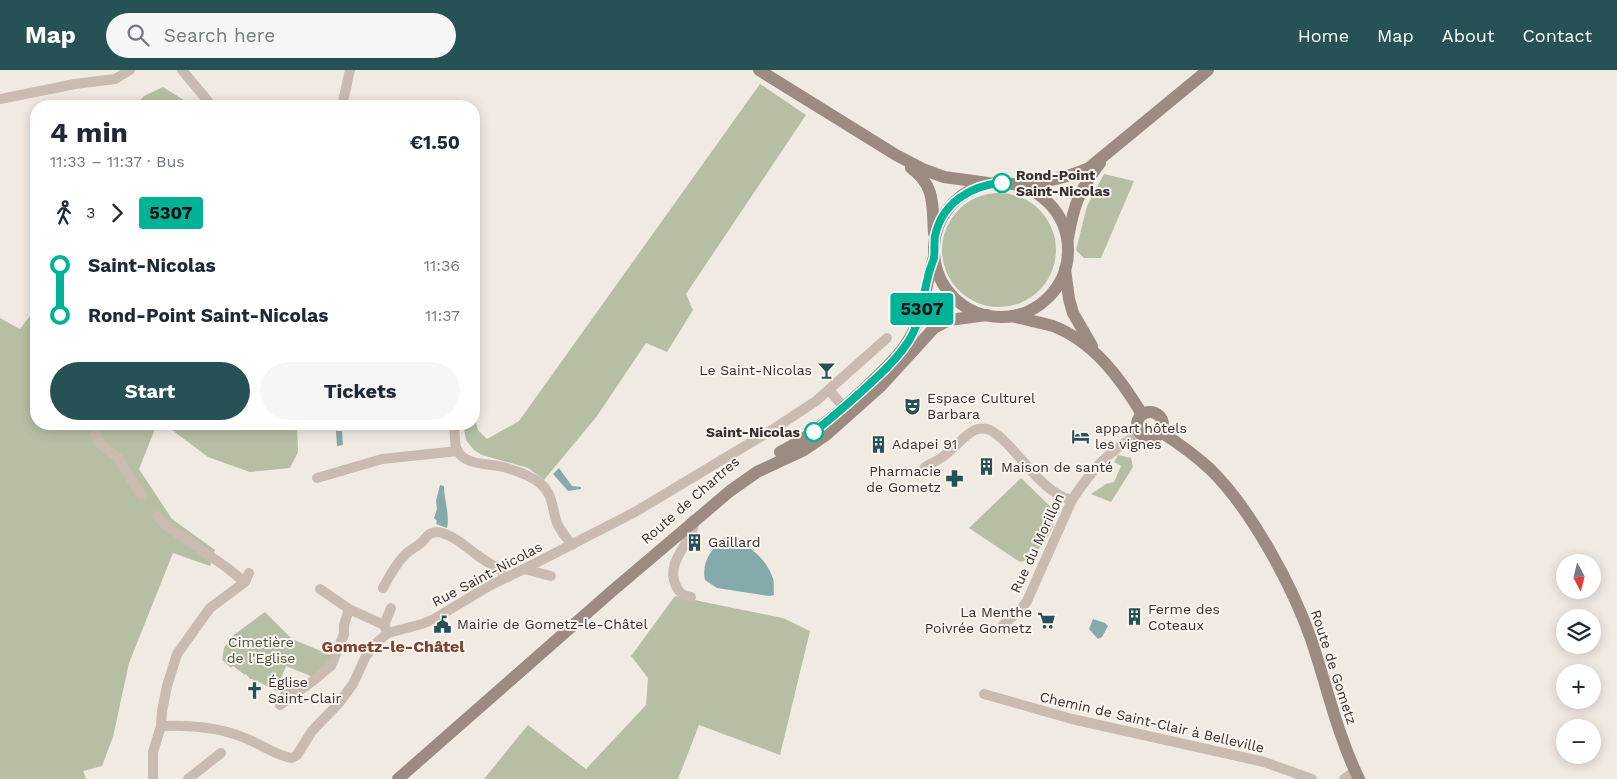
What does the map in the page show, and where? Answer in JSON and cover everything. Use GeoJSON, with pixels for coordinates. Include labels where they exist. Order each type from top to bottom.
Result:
{"type":"FeatureCollection","features":[{"type":"Feature","properties":{"kind":"main road"},"geometry":{"type":"LineString","coordinates":[[759,70],[896,155],[939,175],[1020,186],[1038,194],[1052,206],[1062,223],[1067,241],[1068,250],[1065,268],[1058,285],[1045,300],[1030,310],[1012,316]]}},
{"type":"Feature","properties":{"kind":"main road"},"geometry":{"type":"LineString","coordinates":[[1020,186],[1052,181],[1089,168],[1208,70]]}},
{"type":"Feature","properties":{"kind":"main road"},"geometry":{"type":"LineString","coordinates":[[896,155],[920,176],[931,192],[935,237],[934,257],[939,275],[948,291],[969,309],[987,315],[1012,316],[1052,326],[1071,335],[1096,352]]}},
{"type":"Feature","properties":{"kind":"main road"},"geometry":{"type":"LineString","coordinates":[[1067,241],[1079,194],[1106,155]]}},
{"type":"Feature","properties":{"kind":"main road"},"geometry":{"type":"LineString","coordinates":[[935,237],[937,228],[946,212],[958,198],[975,188],[993,183]]}},
{"type":"Feature","properties":{"kind":"main road","name":"Route de Chartres"},"geometry":{"type":"LineString","coordinates":[[847,411],[896,358],[908,342],[921,312],[934,257]]}},
{"type":"Feature","properties":{"kind":"main road"},"geometry":{"type":"LineString","coordinates":[[1065,268],[1073,314],[1096,352],[1113,371],[1142,414]]}},
{"type":"Feature","properties":{"kind":"main road","name":"Route de Chartres"},"geometry":{"type":"LineString","coordinates":[[398,779],[693,520],[740,474],[796,444],[881,386],[934,328],[949,320],[987,315]]}},
{"type":"Feature","properties":{"kind":"main road"},"geometry":{"type":"LineString","coordinates":[[1151,412],[1159,415],[1163,424],[1161,432],[1151,438],[1140,434],[1136,426],[1137,421],[1142,414],[1151,412]]}},
{"type":"Feature","properties":{"kind":"main road","name":"Route de Gometz"},"geometry":{"type":"LineString","coordinates":[[1161,432],[1199,460],[1226,487],[1276,563],[1311,639],[1336,722],[1357,775]]}},
{"type":"Feature","properties":{"kind":"street"},"geometry":{"type":"LineString","coordinates":[[0,99],[75,84],[115,79],[130,70]]}},
{"type":"Feature","properties":{"kind":"street"},"geometry":{"type":"LineString","coordinates":[[182,70],[207,100]]}},
{"type":"Feature","properties":{"kind":"street"},"geometry":{"type":"LineString","coordinates":[[343,100],[350,70]]}},
{"type":"Feature","properties":{"kind":"street","name":"Rue Saint-Nicolas"},"geometry":{"type":"LineString","coordinates":[[161,726],[189,726],[231,733],[292,758],[312,731],[339,703],[353,684],[366,656],[386,629],[422,624],[489,586],[524,570],[631,514],[693,478],[816,401],[887,338]]}},
{"type":"Feature","properties":{"kind":"street"},"geometry":{"type":"LineString","coordinates":[[829,390],[847,411]]}},
{"type":"Feature","properties":{"kind":"street"},"geometry":{"type":"LineString","coordinates":[[925,467],[946,455],[974,430],[982,428],[989,430],[1003,441],[1052,491],[1072,500]]}},
{"type":"Feature","properties":{"kind":"street"},"geometry":{"type":"LineString","coordinates":[[455,430],[456,446],[466,459],[474,463],[502,467],[541,484],[550,496],[557,524],[572,545]]}},
{"type":"Feature","properties":{"kind":"street"},"geometry":{"type":"LineString","coordinates":[[95,432],[100,444],[118,458],[141,495]]}},
{"type":"Feature","properties":{"kind":"street","name":"Rue du Morillon"},"geometry":{"type":"LineString","coordinates":[[1003,625],[1027,601],[1072,500],[1107,455],[1140,434]]}},
{"type":"Feature","properties":{"kind":"street"},"geometry":{"type":"LineString","coordinates":[[317,478],[382,459],[458,451]]}},
{"type":"Feature","properties":{"kind":"street"},"geometry":{"type":"LineString","coordinates":[[153,779],[153,752],[161,726],[167,686],[177,654],[210,608],[247,578],[226,566],[165,524],[157,516]]}},
{"type":"Feature","properties":{"kind":"street"},"geometry":{"type":"LineString","coordinates":[[691,597],[684,596],[679,591],[675,584],[673,568],[694,527],[693,520]]}},
{"type":"Feature","properties":{"kind":"street"},"geometry":{"type":"LineString","coordinates":[[383,588],[402,557],[411,548],[422,542],[426,535],[439,532],[456,540],[484,561],[501,569],[508,577]]}},
{"type":"Feature","properties":{"kind":"street"},"geometry":{"type":"LineString","coordinates":[[524,570],[551,576]]}},
{"type":"Feature","properties":{"kind":"street"},"geometry":{"type":"LineString","coordinates":[[320,589],[349,609],[386,629],[391,608]]}},
{"type":"Feature","properties":{"kind":"street"},"geometry":{"type":"LineString","coordinates":[[280,705],[330,666],[344,634],[344,625],[349,609]]}},
{"type":"Feature","properties":{"kind":"street","name":"Chemin de Saint-Clair à Belleville"},"geometry":{"type":"LineString","coordinates":[[984,694],[1072,719],[1264,762],[1312,779]]}},
{"type":"Feature","properties":{"kind":"street"},"geometry":{"type":"LineString","coordinates":[[188,779],[221,753]]}},
{"type":"Feature","properties":{"kind":"street"},"geometry":{"type":"LineString","coordinates":[[1344,779],[1357,775]]}},
{"type":"Feature","properties":{"kind":"green space"},"geometry":{"type":"Polygon","coordinates":[[[760,84],[806,115],[686,294],[693,310],[667,352],[646,343],[597,416],[544,480],[528,468],[482,455],[474,450],[466,440],[464,430],[478,430],[487,439],[519,421],[760,84]]]}},
{"type":"Feature","properties":{"kind":"green space"},"geometry":{"type":"Polygon","coordinates":[[[163,87],[184,100],[140,100],[144,96],[163,87]]]}},
{"type":"Feature","properties":{"kind":"green space"},"geometry":{"type":"Polygon","coordinates":[[[1104,174],[1134,181],[1101,258],[1084,258],[1076,250],[1087,206],[1104,174]]]}},
{"type":"Feature","properties":{"kind":"green space"},"geometry":{"type":"Polygon","coordinates":[[[999,193],[1021,198],[1039,210],[1051,228],[1056,250],[1051,272],[1039,290],[1021,302],[999,307],[977,302],[959,290],[947,272],[942,250],[947,228],[959,210],[977,198],[999,193]]]}},
{"type":"Feature","properties":{"kind":"green space"},"geometry":{"type":"Polygon","coordinates":[[[30,316],[30,430],[155,430],[139,469],[172,519],[215,550],[210,566],[173,553],[129,663],[113,737],[102,766],[83,771],[86,779],[0,779],[0,318],[20,329],[30,316]]]}},
{"type":"Feature","properties":{"kind":"green space"},"geometry":{"type":"Polygon","coordinates":[[[172,430],[297,430],[298,452],[290,468],[250,472],[208,457],[172,430]]]}},
{"type":"Feature","properties":{"kind":"green space"},"geometry":{"type":"Polygon","coordinates":[[[1118,455],[1131,458],[1133,467],[1111,502],[1091,494],[1106,484],[1114,482],[1121,466],[1114,462],[1118,455]]]}},
{"type":"Feature","properties":{"kind":"green space"},"geometry":{"type":"Polygon","coordinates":[[[1021,478],[1056,512],[1052,528],[1037,551],[1036,558],[1020,562],[969,528],[1021,478]]]}},
{"type":"Feature","properties":{"kind":"green space"},"geometry":{"type":"Polygon","coordinates":[[[675,596],[783,618],[810,631],[780,755],[699,725],[678,779],[484,779],[528,725],[586,769],[646,705],[648,678],[631,656],[675,596]]]}},
{"type":"Feature","properties":{"kind":"green space","name":"Cimetière de l'Eglise"},"geometry":{"type":"Polygon","coordinates":[[[265,612],[292,639],[333,656],[324,669],[313,677],[286,666],[276,691],[257,681],[252,681],[253,679],[250,679],[246,674],[233,666],[231,668],[222,660],[224,648],[231,637],[265,612]]]}},
{"type":"Feature","properties":{"kind":"green space"},"geometry":{"type":"Polygon","coordinates":[[[284,681],[298,687],[288,697],[280,694],[284,681]]]}},
{"type":"Feature","properties":{"kind":"water"},"geometry":{"type":"Polygon","coordinates":[[[336,431],[342,431],[343,445],[337,446],[336,431]]]}},
{"type":"Feature","properties":{"kind":"water"},"geometry":{"type":"Polygon","coordinates":[[[559,468],[572,486],[581,487],[581,489],[568,491],[553,474],[559,468]]]}},
{"type":"Feature","properties":{"kind":"water"},"geometry":{"type":"Polygon","coordinates":[[[440,485],[444,486],[448,518],[447,528],[436,524],[437,521],[434,518],[440,485]]]}},
{"type":"Feature","properties":{"kind":"water"},"geometry":{"type":"Polygon","coordinates":[[[725,537],[747,546],[765,562],[773,578],[774,595],[769,596],[717,588],[705,580],[706,561],[725,537]]]}},
{"type":"Feature","properties":{"kind":"water"},"geometry":{"type":"Polygon","coordinates":[[[1093,619],[1108,626],[1102,637],[1098,639],[1089,629],[1093,619]]]}},
{"type":"Feature","properties":{"kind":"bus line","name":"5307"},"geometry":{"type":"LineString","coordinates":[[814,432],[844,408],[881,373],[908,342],[914,332],[921,312],[934,257],[937,228],[952,204],[966,192],[975,188],[993,183],[1002,183]]}},
{"type":"Feature","properties":{"kind":"place","name":"Rond-Point Saint-Nicolas"},"geometry":{"type":"Point","coordinates":[1002,183]}},
{"type":"Feature","properties":{"kind":"place","name":"Le Saint-Nicolas"},"geometry":{"type":"Point","coordinates":[826,370]}},
{"type":"Feature","properties":{"kind":"place","name":"Espace Culturel Barbara"},"geometry":{"type":"Point","coordinates":[913,406]}},
{"type":"Feature","properties":{"kind":"place","name":"Saint-Nicolas"},"geometry":{"type":"Point","coordinates":[814,432]}},
{"type":"Feature","properties":{"kind":"place","name":"appart hôtels les vignes"},"geometry":{"type":"Point","coordinates":[1081,436]}},
{"type":"Feature","properties":{"kind":"place","name":"Adapei 91"},"geometry":{"type":"Point","coordinates":[878,444]}},
{"type":"Feature","properties":{"kind":"place","name":"Maison de santé"},"geometry":{"type":"Point","coordinates":[987,467]}},
{"type":"Feature","properties":{"kind":"place","name":"Pharmacie de Gometz"},"geometry":{"type":"Point","coordinates":[955,479]}},
{"type":"Feature","properties":{"kind":"place","name":"Gaillard"},"geometry":{"type":"Point","coordinates":[694,542]}},
{"type":"Feature","properties":{"kind":"place","name":"Ferme des Coteaux"},"geometry":{"type":"Point","coordinates":[1134,617]}},
{"type":"Feature","properties":{"kind":"place","name":"La Menthe Poivrée Gometz"},"geometry":{"type":"Point","coordinates":[1046,620]}},
{"type":"Feature","properties":{"kind":"place","name":"Mairie de Gometz-le-Châtel"},"geometry":{"type":"Point","coordinates":[443,624]}},
{"type":"Feature","properties":{"kind":"place","name":"Église Saint-Clair"},"geometry":{"type":"Point","coordinates":[254,690]}},
{"type":"Feature","properties":{"kind":"district","name":"Gometz-le-Châtel"},"geometry":{"type":"Point","coordinates":[393,646]}}]}
